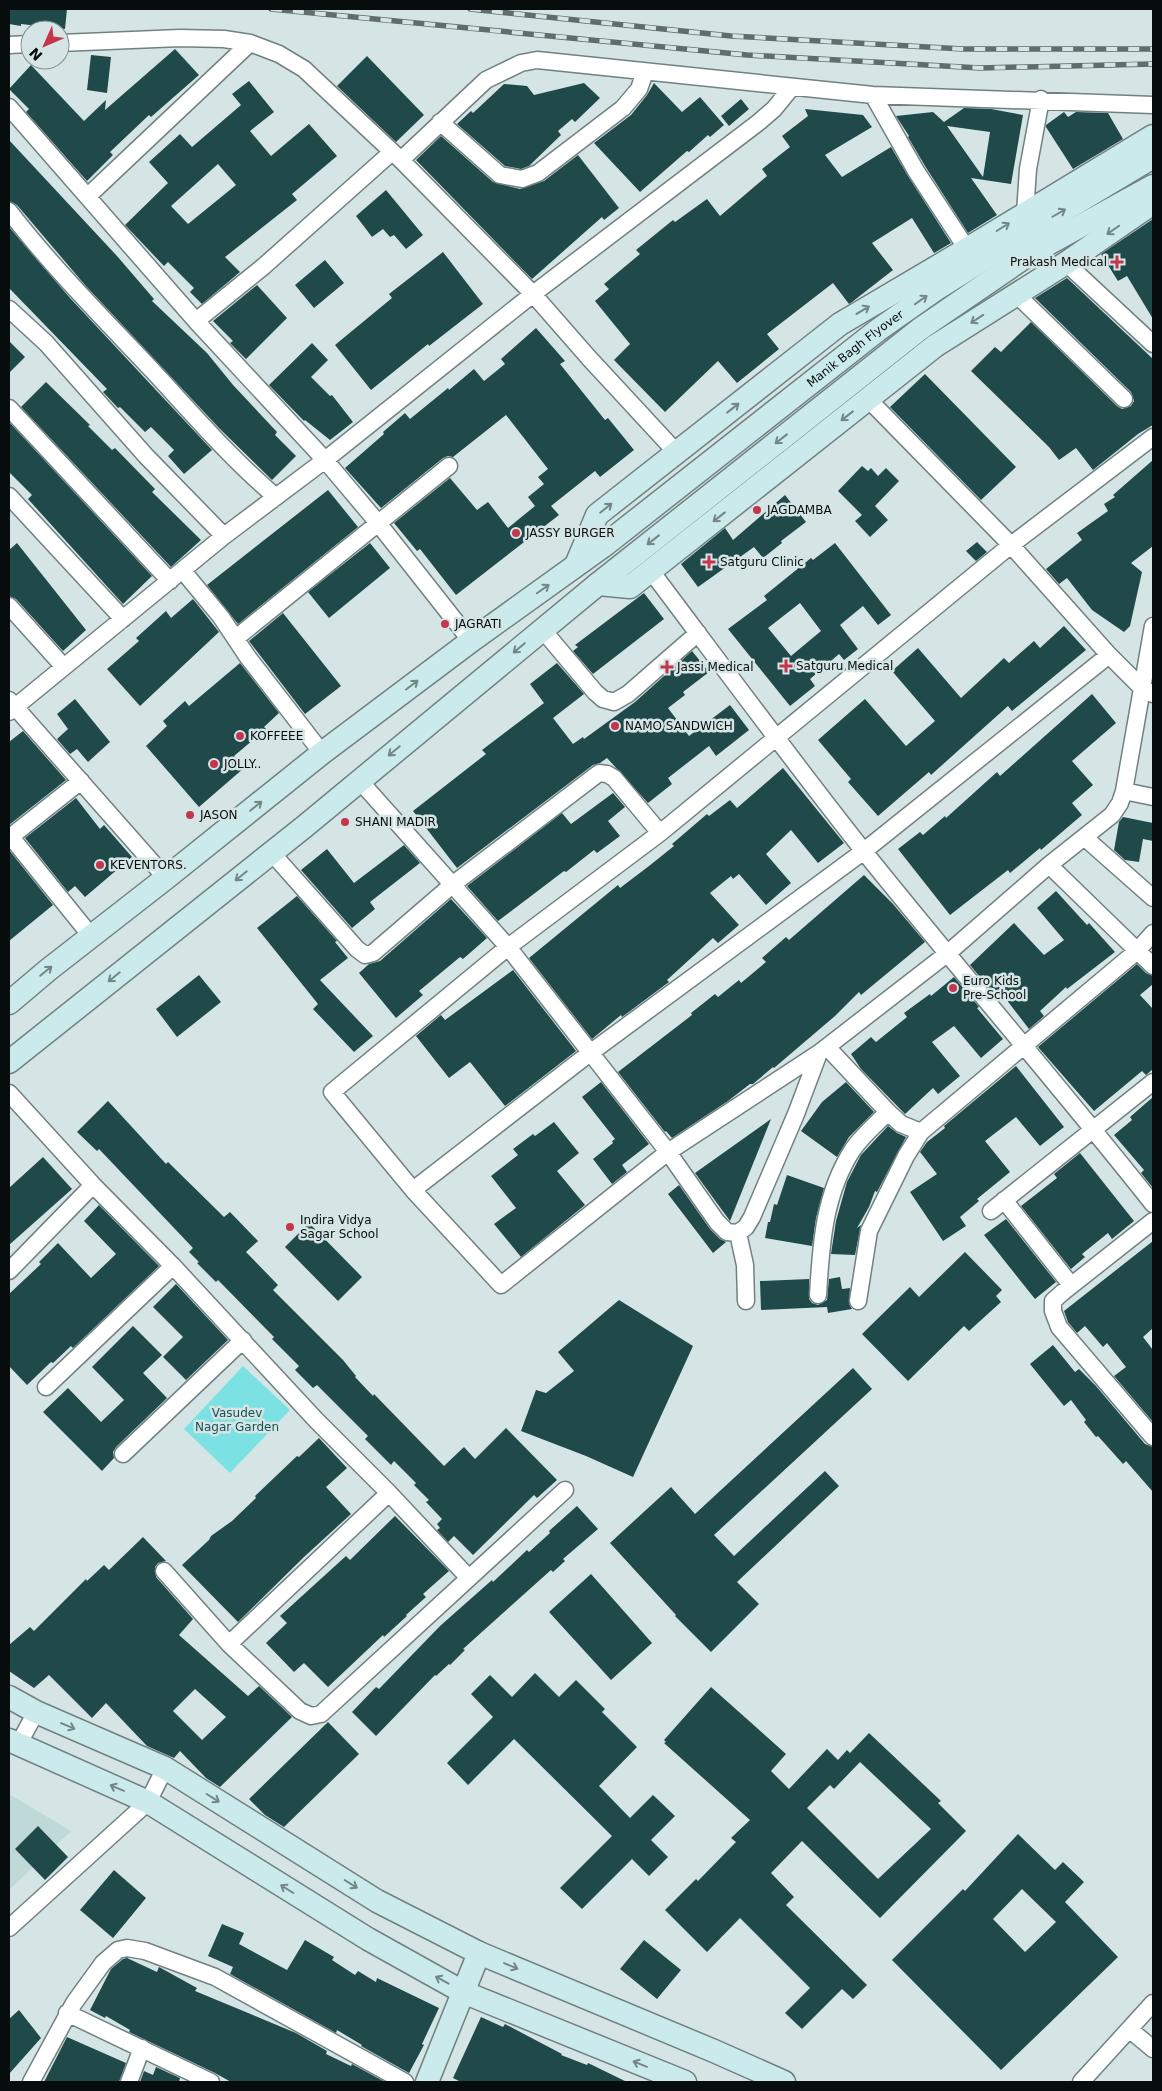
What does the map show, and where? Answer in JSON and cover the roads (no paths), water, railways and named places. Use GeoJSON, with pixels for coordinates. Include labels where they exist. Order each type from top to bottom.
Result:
{"type":"FeatureCollection","features":[{"type":"Feature","properties":{"kind":"main road"},"geometry":{"type":"LineString","coordinates":[[576,566],[597,515],[840,324],[967,250],[1153,136]]}},
{"type":"Feature","properties":{"kind":"main road","name":"Manik Bagh Flyover"},"geometry":{"type":"LineString","coordinates":[[9,1003],[322,753],[470,641],[606,544],[886,324],[934,290],[1153,157]]}},
{"type":"Feature","properties":{"kind":"main road","name":"Manik Bagh Flyover"},"geometry":{"type":"LineString","coordinates":[[9,1062],[304,827],[625,562],[920,329],[1028,255],[1153,186]]}},
{"type":"Feature","properties":{"kind":"main road"},"geometry":{"type":"LineString","coordinates":[[598,584],[630,587],[935,346],[1066,263],[1153,202]]}},
{"type":"Feature","properties":{"kind":"main road"},"geometry":{"type":"LineString","coordinates":[[9,1697],[36,1712],[165,1768],[377,1901],[479,1953],[784,2082]]}},
{"type":"Feature","properties":{"kind":"main road"},"geometry":{"type":"LineString","coordinates":[[13,1743],[148,1802],[368,1939],[463,1992],[685,2082]]}},
{"type":"Feature","properties":{"kind":"main road"},"geometry":{"type":"LineString","coordinates":[[427,2082],[479,1953]]}},
{"type":"Feature","properties":{"kind":"street"},"geometry":{"type":"LineString","coordinates":[[70,43],[180,38],[224,39],[250,43],[279,54],[304,69],[397,156],[534,294],[589,358],[676,452]]}},
{"type":"Feature","properties":{"kind":"street"},"geometry":{"type":"LineString","coordinates":[[88,196],[250,43]]}},
{"type":"Feature","properties":{"kind":"street"},"geometry":{"type":"LineString","coordinates":[[196,321],[440,122],[486,80],[521,63],[537,60],[873,95],[1153,105]]}},
{"type":"Feature","properties":{"kind":"street"},"geometry":{"type":"LineString","coordinates":[[440,122],[500,175],[522,179],[529,178],[623,108],[639,90],[645,72]]}},
{"type":"Feature","properties":{"kind":"street"},"geometry":{"type":"LineString","coordinates":[[166,878],[81,781],[11,706],[64,667],[224,536],[325,460],[534,294],[759,122],[774,109],[792,87]]}},
{"type":"Feature","properties":{"kind":"street"},"geometry":{"type":"LineString","coordinates":[[873,95],[916,171],[967,250]]}},
{"type":"Feature","properties":{"kind":"street"},"geometry":{"type":"LineString","coordinates":[[1025,213],[1028,168],[1040,100]]}},
{"type":"Feature","properties":{"kind":"street"},"geometry":{"type":"LineString","coordinates":[[9,107],[196,321],[325,460],[378,523],[470,641]]}},
{"type":"Feature","properties":{"kind":"street"},"geometry":{"type":"LineString","coordinates":[[9,211],[40,251],[164,382],[194,418],[244,470],[276,497]]}},
{"type":"Feature","properties":{"kind":"street"},"geometry":{"type":"LineString","coordinates":[[1066,263],[1153,344]]}},
{"type":"Feature","properties":{"kind":"street"},"geometry":{"type":"LineString","coordinates":[[1016,294],[1124,398]]}},
{"type":"Feature","properties":{"kind":"street"},"geometry":{"type":"LineString","coordinates":[[9,309],[46,343],[146,456],[224,536]]}},
{"type":"Feature","properties":{"kind":"street"},"geometry":{"type":"LineString","coordinates":[[868,399],[1011,546],[1109,655],[1147,691]]}},
{"type":"Feature","properties":{"kind":"street"},"geometry":{"type":"LineString","coordinates":[[9,408],[170,582]]}},
{"type":"Feature","properties":{"kind":"street"},"geometry":{"type":"LineString","coordinates":[[1153,437],[1011,546],[774,737],[660,833],[508,947],[332,1092],[413,1190],[501,1286],[668,1152],[823,1050],[948,953],[1049,864],[1117,810],[1124,791],[1147,691],[1153,626]]}},
{"type":"Feature","properties":{"kind":"street"},"geometry":{"type":"LineString","coordinates":[[236,638],[449,466]]}},
{"type":"Feature","properties":{"kind":"street"},"geometry":{"type":"LineString","coordinates":[[9,496],[122,619]]}},
{"type":"Feature","properties":{"kind":"street"},"geometry":{"type":"LineString","coordinates":[[183,571],[236,638],[246,656],[322,753]]}},
{"type":"Feature","properties":{"kind":"street"},"geometry":{"type":"LineString","coordinates":[[651,571],[774,737],[864,851],[1094,1129],[1153,1204]]}},
{"type":"Feature","properties":{"kind":"street"},"geometry":{"type":"LineString","coordinates":[[9,606],[64,667]]}},
{"type":"Feature","properties":{"kind":"street"},"geometry":{"type":"LineString","coordinates":[[542,629],[595,692],[602,699],[614,702],[628,694],[698,633]]}},
{"type":"Feature","properties":{"kind":"street"},"geometry":{"type":"LineString","coordinates":[[413,1190],[590,1053],[864,851],[1109,655]]}},
{"type":"Feature","properties":{"kind":"street"},"geometry":{"type":"LineString","coordinates":[[271,852],[357,949],[365,955],[372,953],[452,885],[599,773],[607,774],[614,778],[660,833]]}},
{"type":"Feature","properties":{"kind":"street"},"geometry":{"type":"LineString","coordinates":[[359,780],[508,947],[668,1152],[717,1222],[727,1232],[738,1233],[746,1227],[752,1217],[823,1050]]}},
{"type":"Feature","properties":{"kind":"street"},"geometry":{"type":"LineString","coordinates":[[81,781],[10,838],[91,936]]}},
{"type":"Feature","properties":{"kind":"street"},"geometry":{"type":"LineString","coordinates":[[1124,791],[1153,797]]}},
{"type":"Feature","properties":{"kind":"street"},"geometry":{"type":"LineString","coordinates":[[1084,837],[1153,898]]}},
{"type":"Feature","properties":{"kind":"street"},"geometry":{"type":"LineString","coordinates":[[1049,864],[1153,966]]}},
{"type":"Feature","properties":{"kind":"street"},"geometry":{"type":"LineString","coordinates":[[858,1300],[869,1231],[906,1156],[921,1132],[1137,951],[1153,933]]}},
{"type":"Feature","properties":{"kind":"street"},"geometry":{"type":"LineString","coordinates":[[823,1050],[901,1124],[921,1132]]}},
{"type":"Feature","properties":{"kind":"street"},"geometry":{"type":"LineString","coordinates":[[990,1211],[1153,1082]]}},
{"type":"Feature","properties":{"kind":"street"},"geometry":{"type":"LineString","coordinates":[[9,1093],[92,1186],[173,1266],[316,1420],[389,1493],[468,1578]]}},
{"type":"Feature","properties":{"kind":"street"},"geometry":{"type":"LineString","coordinates":[[818,1295],[822,1231],[835,1188],[853,1149],[888,1112]]}},
{"type":"Feature","properties":{"kind":"street"},"geometry":{"type":"LineString","coordinates":[[9,1271],[92,1186]]}},
{"type":"Feature","properties":{"kind":"street"},"geometry":{"type":"LineString","coordinates":[[1004,1200],[1071,1286]]}},
{"type":"Feature","properties":{"kind":"street"},"geometry":{"type":"LineString","coordinates":[[1153,1221],[1053,1301],[1053,1311],[1059,1327],[1153,1437]]}},
{"type":"Feature","properties":{"kind":"street"},"geometry":{"type":"LineString","coordinates":[[738,1233],[745,1265],[746,1301]]}},
{"type":"Feature","properties":{"kind":"street"},"geometry":{"type":"LineString","coordinates":[[46,1387],[173,1266]]}},
{"type":"Feature","properties":{"kind":"street"},"geometry":{"type":"LineString","coordinates":[[123,1454],[243,1340]]}},
{"type":"Feature","properties":{"kind":"street"},"geometry":{"type":"LineString","coordinates":[[164,1572],[229,1644],[300,1711],[310,1716],[321,1714],[564,1490]]}},
{"type":"Feature","properties":{"kind":"street"},"geometry":{"type":"LineString","coordinates":[[229,1644],[389,1493]]}},
{"type":"Feature","properties":{"kind":"street"},"geometry":{"type":"LineString","coordinates":[[13,1743],[36,1712]]}},
{"type":"Feature","properties":{"kind":"street"},"geometry":{"type":"LineString","coordinates":[[9,1928],[148,1802],[165,1768]]}},
{"type":"Feature","properties":{"kind":"street"},"geometry":{"type":"LineString","coordinates":[[31,2082],[68,2014],[103,1963],[118,1950],[128,1948],[145,1951],[215,1977],[405,2082]]}},
{"type":"Feature","properties":{"kind":"street"},"geometry":{"type":"LineString","coordinates":[[1081,2082],[1153,2003]]}},
{"type":"Feature","properties":{"kind":"street"},"geometry":{"type":"LineString","coordinates":[[68,2014],[211,2082]]}},
{"type":"Feature","properties":{"kind":"street"},"geometry":{"type":"LineString","coordinates":[[1129,2029],[1153,2049]]}},
{"type":"Feature","properties":{"kind":"street"},"geometry":{"type":"LineString","coordinates":[[129,2082],[142,2048]]}},
{"type":"Feature","properties":{"kind":"railway"},"geometry":{"type":"LineString","coordinates":[[271,9],[747,55],[980,68],[1153,64]]}},
{"type":"Feature","properties":{"kind":"railway"},"geometry":{"type":"LineString","coordinates":[[470,9],[731,36],[963,49],[1153,49]]}},
{"type":"Feature","properties":{"kind":"place","name":"Prakash Medical"},"geometry":{"type":"Point","coordinates":[1117,262]}},
{"type":"Feature","properties":{"kind":"place","name":"JAGDAMBA"},"geometry":{"type":"Point","coordinates":[757,510]}},
{"type":"Feature","properties":{"kind":"place","name":"JASSY BURGER"},"geometry":{"type":"Point","coordinates":[516,533]}},
{"type":"Feature","properties":{"kind":"place","name":"Satguru Clinic"},"geometry":{"type":"Point","coordinates":[709,562]}},
{"type":"Feature","properties":{"kind":"place","name":"JAGRATI"},"geometry":{"type":"Point","coordinates":[445,624]}},
{"type":"Feature","properties":{"kind":"place","name":"Satguru Medical"},"geometry":{"type":"Point","coordinates":[786,666]}},
{"type":"Feature","properties":{"kind":"place","name":"Jassi Medical"},"geometry":{"type":"Point","coordinates":[667,667]}},
{"type":"Feature","properties":{"kind":"place","name":"NAMO SANDWICH"},"geometry":{"type":"Point","coordinates":[615,726]}},
{"type":"Feature","properties":{"kind":"place","name":"KOFFEEE"},"geometry":{"type":"Point","coordinates":[240,736]}},
{"type":"Feature","properties":{"kind":"place","name":"JOLLY.."},"geometry":{"type":"Point","coordinates":[214,764]}},
{"type":"Feature","properties":{"kind":"place","name":"JASON"},"geometry":{"type":"Point","coordinates":[190,815]}},
{"type":"Feature","properties":{"kind":"place","name":"SHANI MADIR"},"geometry":{"type":"Point","coordinates":[345,822]}},
{"type":"Feature","properties":{"kind":"place","name":"KEVENTORS."},"geometry":{"type":"Point","coordinates":[100,865]}},
{"type":"Feature","properties":{"kind":"place","name":"Euro Kids Pre-School"},"geometry":{"type":"Point","coordinates":[953,988]}},
{"type":"Feature","properties":{"kind":"place","name":"Indira Vidya Sagar School"},"geometry":{"type":"Point","coordinates":[290,1227]}},
{"type":"Feature","properties":{"kind":"park label","name":"Vasudev Nagar Garden"},"geometry":{"type":"Point","coordinates":[237,1420]}}]}
